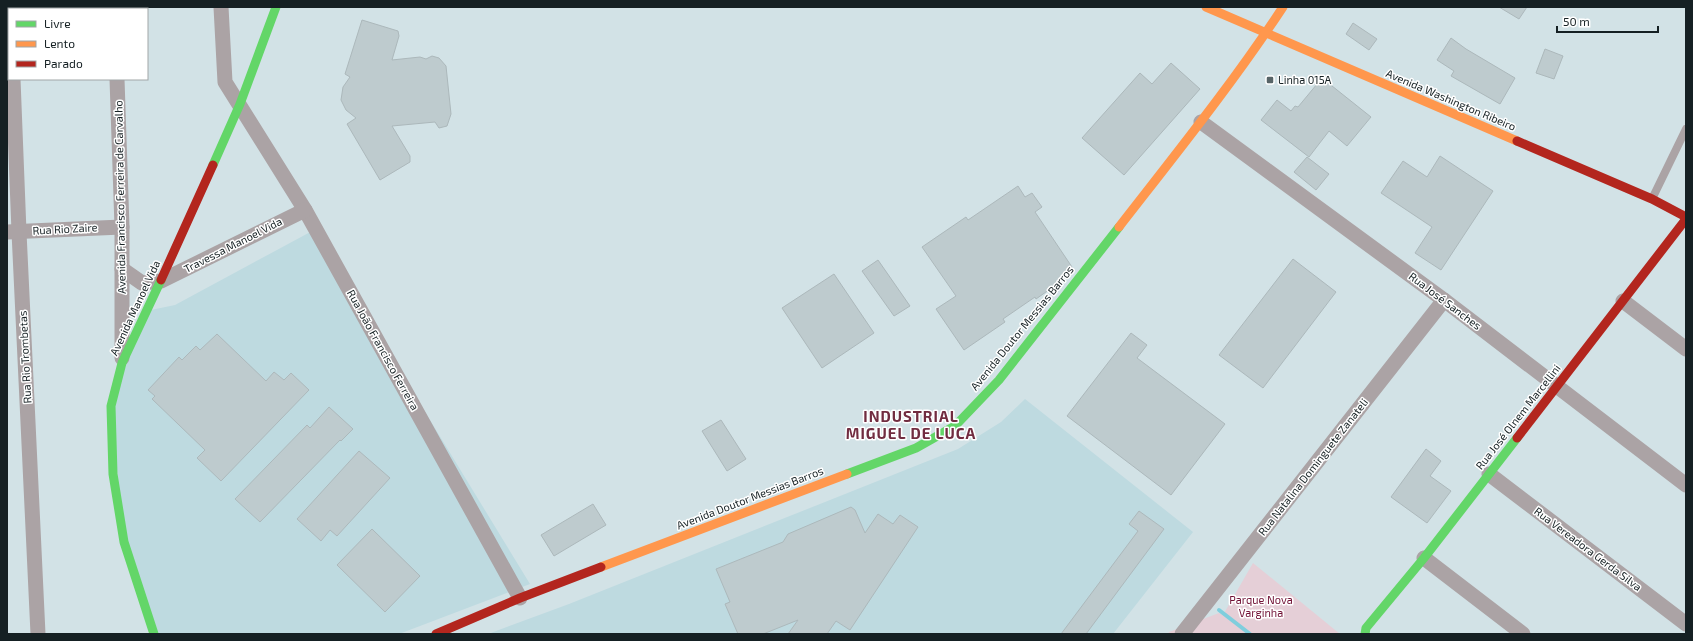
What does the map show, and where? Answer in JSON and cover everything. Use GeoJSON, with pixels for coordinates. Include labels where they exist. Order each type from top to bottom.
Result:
{"type":"FeatureCollection","features":[{"type":"Feature","properties":{"kind":"street","name":"Rua João Francisco Ferreira"},"geometry":{"type":"LineString","coordinates":[[221,7],[226,82],[305,210],[520,598]]}},
{"type":"Feature","properties":{"kind":"street","name":"Avenida Manoel Vida"},"geometry":{"type":"LineString","coordinates":[[154,634],[124,542],[113,474],[111,406],[122,363],[161,281],[240,104],[276,7]]}},
{"type":"Feature","properties":{"kind":"street","name":"Avenida Washington Ribeiro"},"geometry":{"type":"LineString","coordinates":[[1206,7],[1652,199],[1686,218]]}},
{"type":"Feature","properties":{"kind":"street","name":"Avenida Doutor Messias Barros"},"geometry":{"type":"LineString","coordinates":[[436,634],[520,598],[916,448],[955,426],[999,380],[1201,122],[1266,33],[1283,7]]}},
{"type":"Feature","properties":{"kind":"street","name":"Rua Rio Trombetas"},"geometry":{"type":"LineString","coordinates":[[14,80],[13,232],[38,634]]}},
{"type":"Feature","properties":{"kind":"street","name":"Avenida Francisco Ferreira de Carvalho"},"geometry":{"type":"LineString","coordinates":[[117,80],[122,227],[122,363]]}},
{"type":"Feature","properties":{"kind":"street","name":"Rua José Sanches"},"geometry":{"type":"LineString","coordinates":[[1201,122],[1444,300],[1686,485]]}},
{"type":"Feature","properties":{"kind":"street","name":"Travessa Manoel Vida"},"geometry":{"type":"LineString","coordinates":[[161,281],[305,210]]}},
{"type":"Feature","properties":{"kind":"street","name":"Rua José Olnem Marcellini"},"geometry":{"type":"LineString","coordinates":[[1366,631],[1686,218]]}},
{"type":"Feature","properties":{"kind":"street","name":"Rua Rio Zaire"},"geometry":{"type":"LineString","coordinates":[[13,232],[122,227]]}},
{"type":"Feature","properties":{"kind":"street"},"geometry":{"type":"LineString","coordinates":[[122,269],[142,283],[161,281]]}},
{"type":"Feature","properties":{"kind":"street","name":"Rua Natalina Dominguete Zanateli"},"geometry":{"type":"LineString","coordinates":[[1182,634],[1444,300]]}},
{"type":"Feature","properties":{"kind":"street"},"geometry":{"type":"LineString","coordinates":[[1623,301],[1686,350]]}},
{"type":"Feature","properties":{"kind":"street","name":"Rua Vereadora Gerda Silva"},"geometry":{"type":"LineString","coordinates":[[1489,474],[1686,624]]}},
{"type":"Feature","properties":{"kind":"street"},"geometry":{"type":"LineString","coordinates":[[1424,558],[1523,634]]}},
{"type":"Feature","properties":{"kind":"lane"},"geometry":{"type":"LineString","coordinates":[[1652,199],[1686,130]]}},
{"type":"Feature","properties":{"kind":"shaded area"},"geometry":{"type":"Polygon","coordinates":[[[314,230],[530,584],[399,634],[154,634],[124,542],[111,406],[146,311],[175,305],[314,230]]]}},
{"type":"Feature","properties":{"kind":"shaded area"},"geometry":{"type":"Polygon","coordinates":[[[1025,399],[1193,532],[1113,634],[488,634],[569,604],[958,449],[1001,422],[1025,399]]]}},
{"type":"Feature","properties":{"kind":"green space","name":"Parque Nova Varginha"},"geometry":{"type":"Polygon","coordinates":[[[1253,563],[1340,634],[1168,634],[1169,632],[1219,613],[1223,615],[1253,563]]]}},
{"type":"Feature","properties":{"kind":"building"},"geometry":{"type":"Polygon","coordinates":[[[1499,7],[1527,7],[1519,19],[1499,7]]]}},
{"type":"Feature","properties":{"kind":"building"},"geometry":{"type":"Polygon","coordinates":[[[362,20],[398,31],[399,36],[392,60],[420,57],[426,59],[432,56],[439,58],[446,66],[451,114],[447,126],[439,128],[435,122],[392,126],[410,156],[410,162],[380,180],[347,124],[356,118],[346,110],[341,100],[343,87],[350,77],[345,74],[362,20]]]}},
{"type":"Feature","properties":{"kind":"building"},"geometry":{"type":"Polygon","coordinates":[[[1353,23],[1377,39],[1369,50],[1346,34],[1353,23]]]}},
{"type":"Feature","properties":{"kind":"building"},"geometry":{"type":"Polygon","coordinates":[[[1451,38],[1466,49],[1515,78],[1500,104],[1451,76],[1454,71],[1437,60],[1451,38]]]}},
{"type":"Feature","properties":{"kind":"building"},"geometry":{"type":"Polygon","coordinates":[[[1545,49],[1563,56],[1554,79],[1536,73],[1545,49]]]}},
{"type":"Feature","properties":{"kind":"building"},"geometry":{"type":"Polygon","coordinates":[[[1171,63],[1200,89],[1124,175],[1082,138],[1140,73],[1152,84],[1171,63]]]}},
{"type":"Feature","properties":{"kind":"building"},"geometry":{"type":"Polygon","coordinates":[[[1322,78],[1371,117],[1347,146],[1329,131],[1309,157],[1261,120],[1277,100],[1291,111],[1295,106],[1298,107],[1322,78]]]}},
{"type":"Feature","properties":{"kind":"building"},"geometry":{"type":"Polygon","coordinates":[[[1440,156],[1493,191],[1441,270],[1415,253],[1432,227],[1381,193],[1403,161],[1427,177],[1440,156]]]}},
{"type":"Feature","properties":{"kind":"building"},"geometry":{"type":"Polygon","coordinates":[[[1307,157],[1329,174],[1316,190],[1294,172],[1307,157]]]}},
{"type":"Feature","properties":{"kind":"building"},"geometry":{"type":"Polygon","coordinates":[[[1018,186],[1025,197],[1032,193],[1042,207],[1035,212],[1072,267],[1060,282],[1003,319],[1005,322],[964,350],[936,309],[956,296],[922,247],[966,217],[968,220],[1018,186]]]}},
{"type":"Feature","properties":{"kind":"building"},"geometry":{"type":"Polygon","coordinates":[[[1293,259],[1336,292],[1263,388],[1219,355],[1293,259]]]}},
{"type":"Feature","properties":{"kind":"building"},"geometry":{"type":"Polygon","coordinates":[[[878,260],[910,306],[894,316],[862,271],[878,260]]]}},
{"type":"Feature","properties":{"kind":"building"},"geometry":{"type":"Polygon","coordinates":[[[834,274],[874,333],[822,368],[782,308],[834,274]]]}},
{"type":"Feature","properties":{"kind":"building"},"geometry":{"type":"Polygon","coordinates":[[[1131,333],[1147,345],[1137,358],[1225,424],[1171,495],[1067,416],[1131,333]]]}},
{"type":"Feature","properties":{"kind":"building"},"geometry":{"type":"Polygon","coordinates":[[[217,334],[266,381],[274,372],[284,380],[291,373],[309,390],[221,481],[197,458],[205,450],[152,399],[155,396],[148,390],[179,357],[182,360],[196,346],[200,350],[217,334]]]}},
{"type":"Feature","properties":{"kind":"building"},"geometry":{"type":"Polygon","coordinates":[[[329,407],[353,429],[341,441],[340,440],[260,522],[235,499],[307,425],[310,428],[329,407]]]}},
{"type":"Feature","properties":{"kind":"building"},"geometry":{"type":"Polygon","coordinates":[[[721,420],[746,459],[727,471],[702,431],[721,420]]]}},
{"type":"Feature","properties":{"kind":"building"},"geometry":{"type":"Polygon","coordinates":[[[1426,449],[1441,461],[1430,476],[1451,491],[1427,523],[1391,497],[1426,449]]]}},
{"type":"Feature","properties":{"kind":"building"},"geometry":{"type":"Polygon","coordinates":[[[359,451],[390,478],[337,536],[330,530],[321,541],[297,519],[359,451]]]}},
{"type":"Feature","properties":{"kind":"building"},"geometry":{"type":"Polygon","coordinates":[[[593,504],[606,525],[554,556],[541,535],[593,504]]]}},
{"type":"Feature","properties":{"kind":"building"},"geometry":{"type":"Polygon","coordinates":[[[851,507],[855,510],[865,533],[878,514],[893,524],[900,515],[918,527],[850,630],[836,621],[827,634],[788,634],[798,620],[763,634],[738,634],[725,604],[730,602],[716,569],[783,542],[788,534],[851,507]]]}},
{"type":"Feature","properties":{"kind":"building"},"geometry":{"type":"Polygon","coordinates":[[[1139,511],[1164,529],[1086,634],[1061,634],[1138,531],[1129,524],[1139,511]]]}},
{"type":"Feature","properties":{"kind":"building"},"geometry":{"type":"Polygon","coordinates":[[[372,529],[420,576],[385,612],[337,565],[372,529]]]}},
{"type":"Feature","properties":{"kind":"waterway"},"geometry":{"type":"LineString","coordinates":[[1219,610],[1250,634]]}},
{"type":"Feature","properties":{"kind":"traffic: fast"},"geometry":{"type":"LineString","coordinates":[[213,165],[240,104],[276,7]]}},
{"type":"Feature","properties":{"kind":"traffic: fast"},"geometry":{"type":"LineString","coordinates":[[847,474],[916,448],[955,426],[999,380],[1119,227]]}},
{"type":"Feature","properties":{"kind":"traffic: fast"},"geometry":{"type":"LineString","coordinates":[[154,634],[124,542],[113,474],[111,406],[122,363],[161,280]]}},
{"type":"Feature","properties":{"kind":"traffic: fast"},"geometry":{"type":"LineString","coordinates":[[1365,634],[1366,628],[1424,558],[1517,438]]}},
{"type":"Feature","properties":{"kind":"traffic: slow"},"geometry":{"type":"LineString","coordinates":[[1206,7],[1517,141]]}},
{"type":"Feature","properties":{"kind":"traffic: slow"},"geometry":{"type":"LineString","coordinates":[[1119,227],[1224,91],[1283,7]]}},
{"type":"Feature","properties":{"kind":"traffic: slow"},"geometry":{"type":"LineString","coordinates":[[601,567],[847,474]]}},
{"type":"Feature","properties":{"kind":"traffic: jam"},"geometry":{"type":"LineString","coordinates":[[1517,141],[1652,199],[1686,217]]}},
{"type":"Feature","properties":{"kind":"traffic: jam"},"geometry":{"type":"LineString","coordinates":[[161,280],[213,165]]}},
{"type":"Feature","properties":{"kind":"traffic: jam"},"geometry":{"type":"LineString","coordinates":[[1517,438],[1686,219]]}},
{"type":"Feature","properties":{"kind":"traffic: jam"},"geometry":{"type":"LineString","coordinates":[[436,634],[520,598],[601,567]]}},
{"type":"Feature","properties":{"kind":"place","name":"Linha 015A"},"geometry":{"type":"Point","coordinates":[1270,80]}},
{"type":"Feature","properties":{"kind":"district","name":"INDUSTRIAL MIGUEL DE LUCA"},"geometry":{"type":"Point","coordinates":[911,426]}}]}
